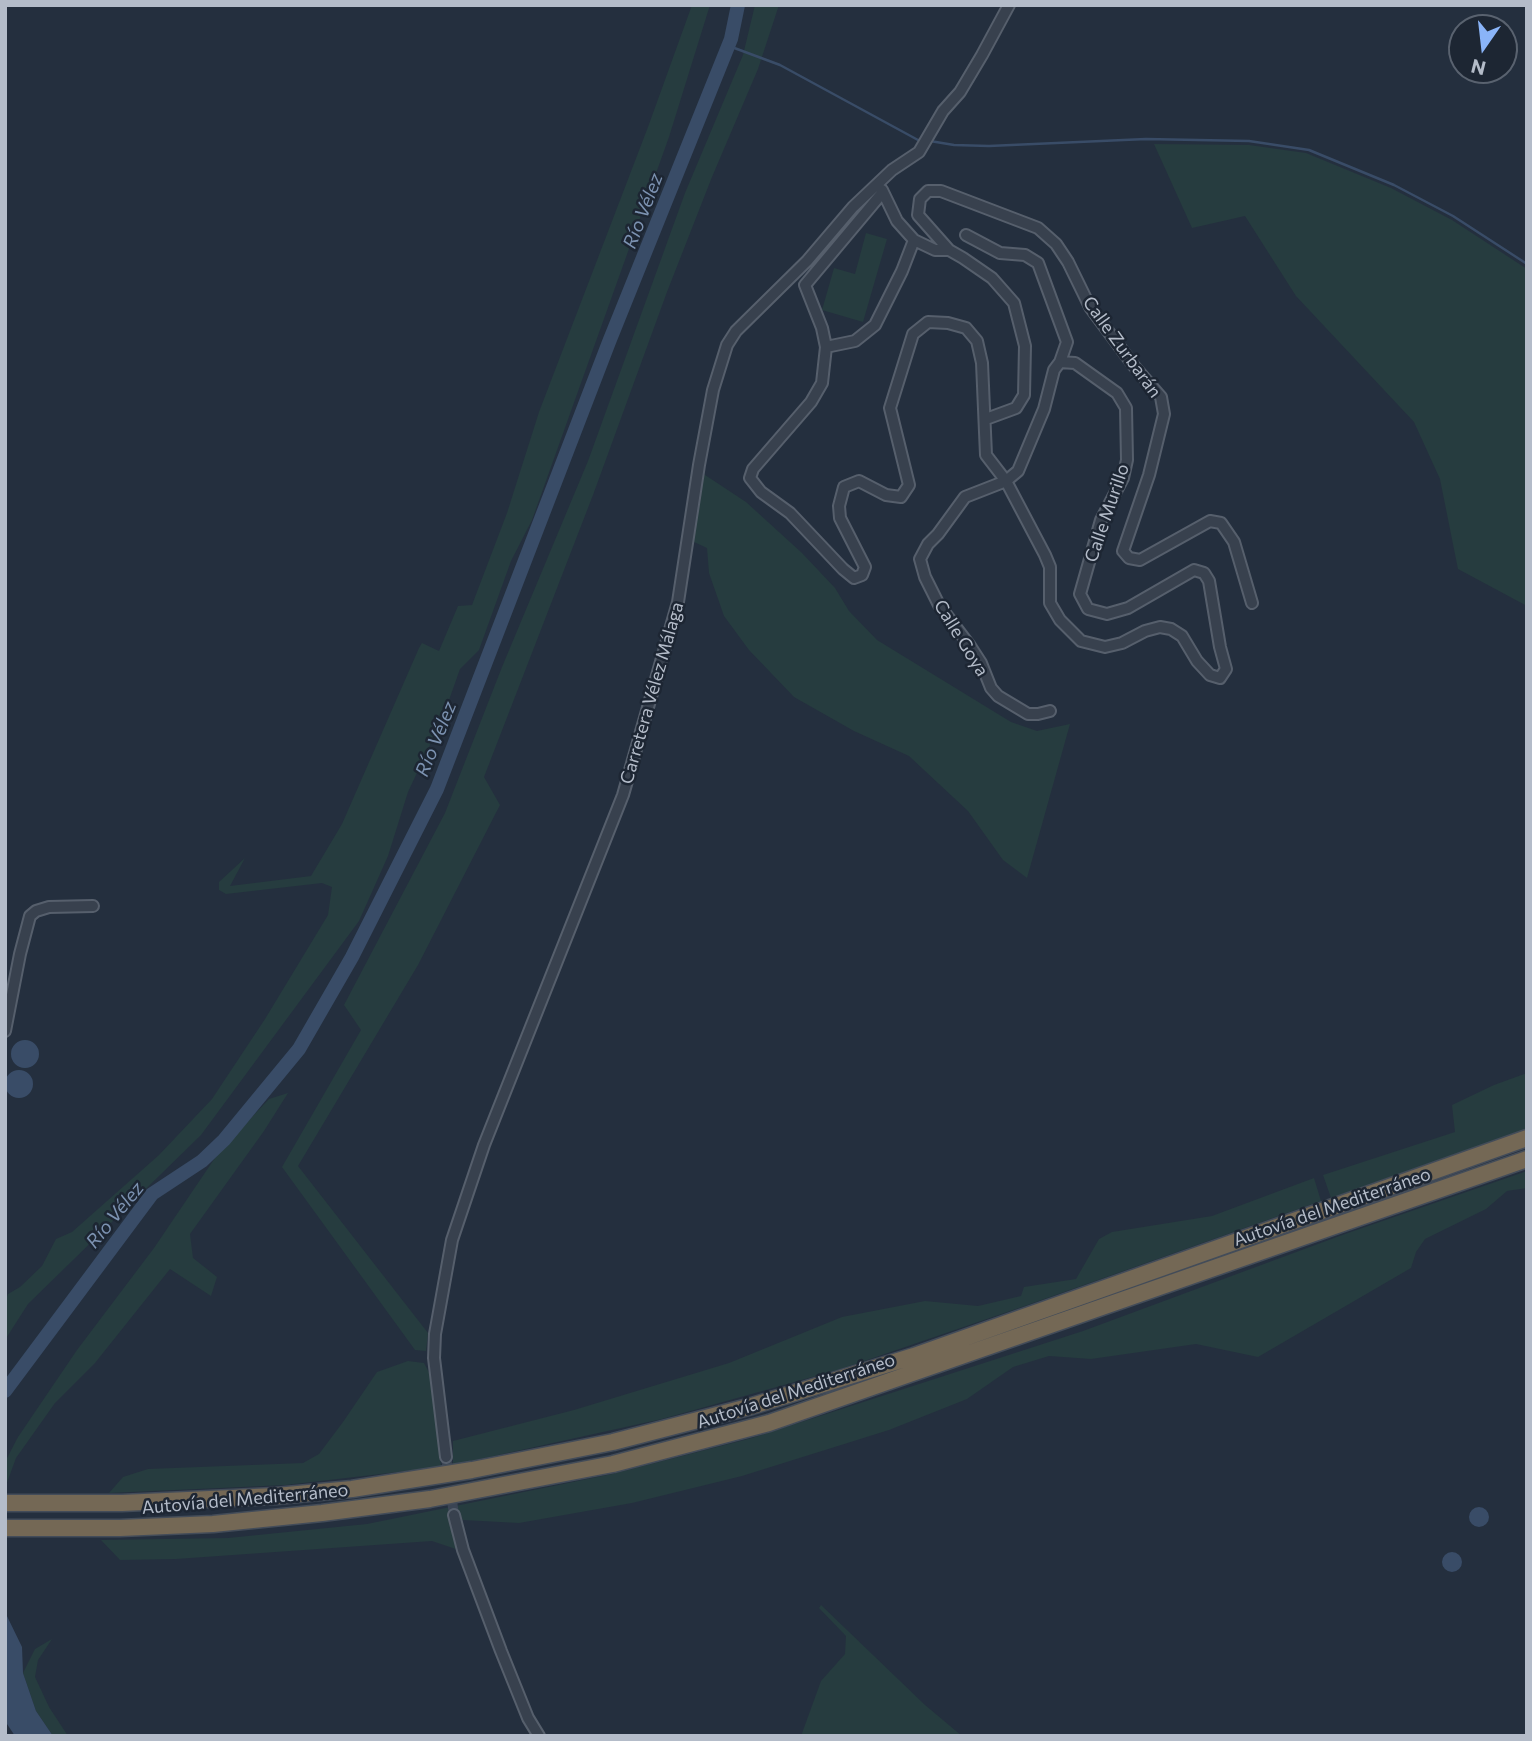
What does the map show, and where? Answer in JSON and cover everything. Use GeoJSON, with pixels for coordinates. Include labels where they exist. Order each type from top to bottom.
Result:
{"type":"FeatureCollection","features":[{"type":"Feature","properties":{"kind":"highway","name":"Autovía del Mediterráneo"},"geometry":{"type":"LineString","coordinates":[[5,1503],[122,1503],[276,1496],[352,1489],[613,1442],[739,1410],[914,1356],[1527,1138]]}},
{"type":"Feature","properties":{"kind":"highway","name":"Autovía del Mediterráneo"},"geometry":{"type":"LineString","coordinates":[[5,1528],[120,1528],[227,1523],[430,1499],[613,1464],[769,1423],[1527,1159]]}},
{"type":"Feature","properties":{"kind":"street","name":"Carretera Vélez Málaga"},"geometry":{"type":"LineString","coordinates":[[446,1457],[434,1357],[435,1334],[452,1240],[484,1145],[623,795],[678,602],[696,480],[727,345],[736,331],[807,261],[853,206],[880,188],[919,152],[943,111],[960,92],[1009,5]]}},
{"type":"Feature","properties":{"kind":"street"},"geometry":{"type":"LineString","coordinates":[[826,347],[855,341],[875,325],[914,240],[897,222],[880,188],[805,285],[822,328],[826,347],[822,383],[811,402],[753,469],[750,478],[761,492],[790,513],[832,559],[854,578],[862,575],[865,567],[840,518],[839,506],[844,487],[859,481],[886,495],[901,497],[909,485],[890,408],[913,334],[928,322],[948,323],[966,328],[977,341],[982,363],[986,455],[1006,481],[1018,471],[1044,409],[1054,370],[1068,342],[1038,263],[1025,255],[1000,253],[966,235]]}},
{"type":"Feature","properties":{"kind":"street","name":"Calle Zurbarán"},"geometry":{"type":"LineString","coordinates":[[986,419],[1016,408],[1024,395],[1025,346],[1021,327],[1014,303],[992,278],[949,250],[918,215],[920,199],[928,191],[941,191],[1038,228],[1056,244],[1090,307],[1161,397],[1164,414],[1149,475],[1123,551],[1129,558],[1140,560],[1210,521],[1221,523],[1234,542],[1252,603]]}},
{"type":"Feature","properties":{"kind":"street","name":"Calle Zurbarán"},"geometry":{"type":"LineString","coordinates":[[914,240],[935,250],[949,250]]}},
{"type":"Feature","properties":{"kind":"street","name":"Calle Murillo"},"geometry":{"type":"LineString","coordinates":[[1006,481],[1050,567],[1050,603],[1060,620],[1081,640],[1105,647],[1122,643],[1145,631],[1160,627],[1171,629],[1182,636],[1197,662],[1210,675],[1220,678],[1226,669],[1209,581],[1204,573],[1194,570],[1128,608],[1107,614],[1088,609],[1080,594],[1101,520],[1122,478],[1127,460],[1126,408],[1117,393],[1086,370],[1075,363],[1060,362]]}},
{"type":"Feature","properties":{"kind":"street","name":"Calle Goya"},"geometry":{"type":"LineString","coordinates":[[1006,481],[965,497],[928,544],[920,559],[925,577],[939,606],[981,663],[991,688],[998,696],[1028,714],[1050,710]]}},
{"type":"Feature","properties":{"kind":"street"},"geometry":{"type":"LineString","coordinates":[[5,1031],[30,916],[49,907],[93,906]]}},
{"type":"Feature","properties":{"kind":"street"},"geometry":{"type":"LineString","coordinates":[[454,1516],[463,1550],[501,1651],[528,1718],[539,1736]]}},
{"type":"Feature","properties":{"kind":"green space"},"geometry":{"type":"Polygon","coordinates":[[[692,5],[710,5],[669,137],[532,520],[511,561],[479,650],[460,669],[443,717],[408,792],[388,856],[359,921],[201,1135],[28,1304],[5,1340],[5,1301],[8,1294],[20,1287],[42,1266],[56,1239],[72,1232],[159,1155],[212,1099],[265,1019],[328,915],[332,887],[322,883],[226,894],[219,890],[219,882],[245,858],[230,886],[311,876],[342,824],[419,648],[422,643],[439,651],[458,606],[472,605],[507,513],[539,412],[692,5]]]}},
{"type":"Feature","properties":{"kind":"green space"},"geometry":{"type":"Polygon","coordinates":[[[755,5],[779,5],[758,69],[667,292],[593,495],[484,777],[500,805],[418,965],[298,1166],[428,1333],[426,1351],[415,1350],[282,1167],[361,1030],[344,1005],[445,813],[502,667],[588,461],[685,193],[743,55],[755,5]]]}},
{"type":"Feature","properties":{"kind":"green space"},"geometry":{"type":"Polygon","coordinates":[[[1154,144],[1249,145],[1306,153],[1391,188],[1452,220],[1527,269],[1527,606],[1458,569],[1440,479],[1414,422],[1296,296],[1245,216],[1192,228],[1154,144]]]}},
{"type":"Feature","properties":{"kind":"green space"},"geometry":{"type":"Polygon","coordinates":[[[866,233],[887,239],[863,322],[822,310],[834,268],[855,274],[866,233]]]}},
{"type":"Feature","properties":{"kind":"green space"},"geometry":{"type":"Polygon","coordinates":[[[702,473],[746,502],[802,553],[835,588],[849,611],[877,640],[1011,722],[1037,731],[1070,724],[1027,878],[1003,860],[968,811],[909,756],[854,731],[794,697],[749,650],[724,616],[709,573],[707,548],[692,541],[702,473]]]}},
{"type":"Feature","properties":{"kind":"green space"},"geometry":{"type":"Polygon","coordinates":[[[1527,1073],[1527,1129],[1331,1198],[1323,1175],[1455,1132],[1452,1105],[1527,1073]]]}},
{"type":"Feature","properties":{"kind":"green space"},"geometry":{"type":"Polygon","coordinates":[[[288,1093],[190,1234],[193,1258],[217,1277],[211,1296],[170,1269],[95,1363],[55,1403],[16,1458],[5,1488],[5,1462],[18,1437],[77,1350],[154,1248],[219,1152],[269,1099],[288,1093]]]}},
{"type":"Feature","properties":{"kind":"green space"},"geometry":{"type":"Polygon","coordinates":[[[1527,1171],[1527,1188],[1507,1191],[1486,1209],[1425,1239],[1416,1252],[1411,1268],[1258,1357],[1196,1344],[1091,1359],[1049,1356],[1013,1367],[967,1399],[889,1430],[742,1476],[632,1503],[519,1523],[463,1520],[460,1515],[449,1516],[459,1550],[432,1541],[176,1559],[120,1560],[101,1540],[228,1538],[367,1524],[612,1474],[752,1438],[1083,1331],[1345,1234],[1527,1171]]]}},
{"type":"Feature","properties":{"kind":"green space"},"geometry":{"type":"Polygon","coordinates":[[[1314,1178],[1321,1201],[841,1369],[662,1419],[453,1465],[453,1441],[574,1410],[729,1363],[842,1317],[925,1301],[978,1306],[1021,1296],[1024,1287],[1076,1279],[1099,1239],[1112,1232],[1212,1216],[1314,1178]]]}},
{"type":"Feature","properties":{"kind":"green space"},"geometry":{"type":"Polygon","coordinates":[[[408,1361],[424,1363],[434,1382],[441,1467],[286,1485],[109,1493],[123,1477],[148,1469],[303,1463],[319,1454],[377,1372],[408,1361]]]}},
{"type":"Feature","properties":{"kind":"green space"},"geometry":{"type":"Polygon","coordinates":[[[821,1605],[925,1705],[962,1736],[801,1736],[821,1681],[845,1654],[846,1636],[819,1608],[821,1605]]]}},
{"type":"Feature","properties":{"kind":"green space"},"geometry":{"type":"Polygon","coordinates":[[[52,1639],[38,1660],[35,1677],[49,1707],[68,1736],[53,1736],[36,1711],[23,1673],[35,1649],[52,1639]]]}},
{"type":"Feature","properties":{"kind":"water"},"geometry":{"type":"Polygon","coordinates":[[[25,1040],[35,1044],[39,1054],[35,1064],[25,1068],[15,1064],[11,1054],[15,1044],[25,1040]]]}},
{"type":"Feature","properties":{"kind":"water"},"geometry":{"type":"Polygon","coordinates":[[[19,1070],[29,1074],[33,1084],[29,1094],[19,1098],[9,1094],[5,1084],[9,1074],[19,1070]]]}},
{"type":"Feature","properties":{"kind":"water"},"geometry":{"type":"Polygon","coordinates":[[[1479,1507],[1486,1510],[1489,1517],[1486,1524],[1479,1527],[1472,1524],[1469,1517],[1472,1510],[1479,1507]]]}},
{"type":"Feature","properties":{"kind":"water"},"geometry":{"type":"Polygon","coordinates":[[[1452,1552],[1459,1555],[1462,1562],[1459,1569],[1452,1572],[1445,1569],[1442,1562],[1445,1555],[1452,1552]]]}},
{"type":"Feature","properties":{"kind":"water"},"geometry":{"type":"Polygon","coordinates":[[[5,1612],[22,1647],[23,1673],[36,1711],[53,1736],[15,1736],[5,1721],[5,1612]]]}},
{"type":"Feature","properties":{"kind":"waterway","name":"Río Vélez"},"geometry":{"type":"LineString","coordinates":[[5,1391],[152,1194],[202,1161],[224,1140],[299,1049],[352,957],[437,789],[609,342],[731,39],[738,5]]}},
{"type":"Feature","properties":{"kind":"waterway"},"geometry":{"type":"LineString","coordinates":[[729,46],[780,65],[918,140],[923,140]]}},
{"type":"Feature","properties":{"kind":"waterway"},"geometry":{"type":"LineString","coordinates":[[930,141],[989,146],[1146,139],[1249,141],[1309,150],[1394,185],[1453,216],[1527,264]]}},
{"type":"Feature","properties":{"kind":"tunnel"},"geometry":{"type":"LineString","coordinates":[[446,1457],[454,1515]]}}]}
